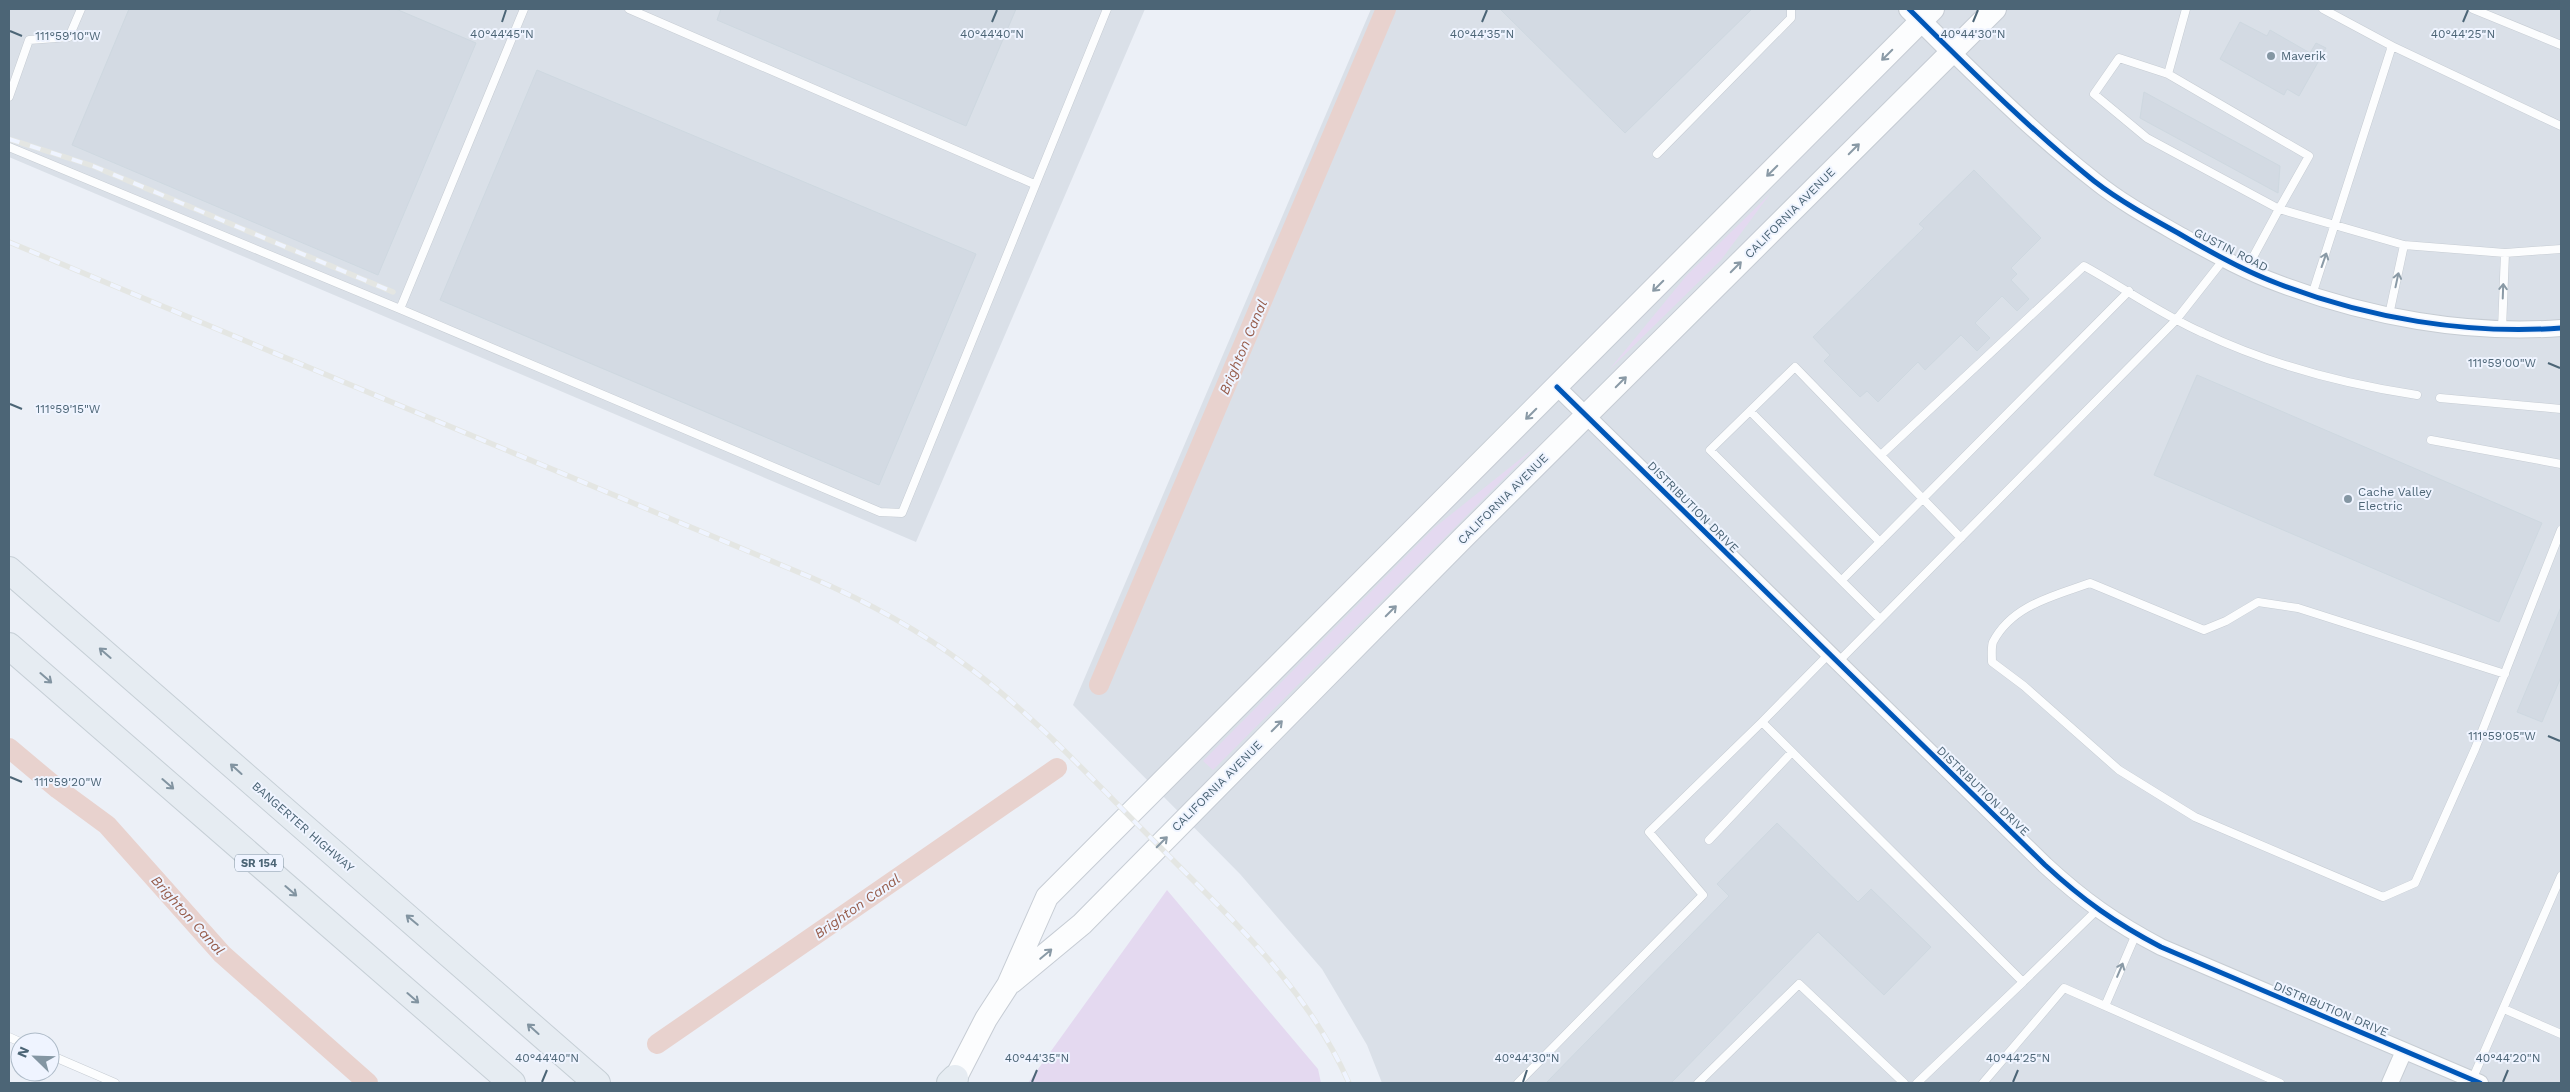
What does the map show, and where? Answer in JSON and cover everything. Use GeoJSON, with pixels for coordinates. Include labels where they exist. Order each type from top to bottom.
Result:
{"type":"FeatureCollection","features":[{"type":"Feature","properties":{"kind":"highway","name":"BANGERTER HIGHWAY"},"geometry":{"type":"LineString","coordinates":[[9,570],[597,1083]]}},
{"type":"Feature","properties":{"kind":"highway","name":"SR 154"},"geometry":{"type":"LineString","coordinates":[[9,646],[512,1083]]}},
{"type":"Feature","properties":{"kind":"main road","name":"CALIFORNIA AVENUE"},"geometry":{"type":"LineString","coordinates":[[1008,986],[1082,924],[1586,416],[1995,9]]}},
{"type":"Feature","properties":{"kind":"main road","name":"CALIFORNIA AVENUE"},"geometry":{"type":"LineString","coordinates":[[952,1082],[1008,986],[1046,897],[1557,388],[1921,13]]}},
{"type":"Feature","properties":{"kind":"street"},"geometry":{"type":"LineString","coordinates":[[1921,13],[1952,52]]}},
{"type":"Feature","properties":{"kind":"street","name":"GUSTIN ROAD"},"geometry":{"type":"LineString","coordinates":[[1952,52],[1996,95],[2095,182],[2140,212],[2246,270],[2312,295],[2425,322],[2502,329],[2561,328]]}},
{"type":"Feature","properties":{"kind":"street","name":"DISTRIBUTION DRIVE"},"geometry":{"type":"LineString","coordinates":[[1557,388],[1832,659],[2045,865],[2097,910],[2136,934],[2476,1082]]}},
{"type":"Feature","properties":{"kind":"street"},"geometry":{"type":"LineString","coordinates":[[2390,1083],[2404,1051]]}},
{"type":"Feature","properties":{"kind":"lane"},"geometry":{"type":"LineString","coordinates":[[9,96],[29,40],[68,37],[81,9]]}},
{"type":"Feature","properties":{"kind":"lane"},"geometry":{"type":"LineString","coordinates":[[400,308],[524,9]]}},
{"type":"Feature","properties":{"kind":"lane"},"geometry":{"type":"LineString","coordinates":[[629,9],[1034,184]]}},
{"type":"Feature","properties":{"kind":"lane"},"geometry":{"type":"LineString","coordinates":[[9,147],[400,308],[880,512],[902,513],[1034,184],[1107,9]]}},
{"type":"Feature","properties":{"kind":"lane"},"geometry":{"type":"LineString","coordinates":[[1657,154],[1791,18],[1791,9]]}},
{"type":"Feature","properties":{"kind":"lane"},"geometry":{"type":"LineString","coordinates":[[2168,74],[2186,9]]}},
{"type":"Feature","properties":{"kind":"lane"},"geometry":{"type":"LineString","coordinates":[[2323,9],[2392,46],[2561,126]]}},
{"type":"Feature","properties":{"kind":"lane"},"geometry":{"type":"LineString","coordinates":[[2473,9],[2561,45]]}},
{"type":"Feature","properties":{"kind":"lane"},"geometry":{"type":"LineString","coordinates":[[2312,295],[2392,46]]}},
{"type":"Feature","properties":{"kind":"lane"},"geometry":{"type":"LineString","coordinates":[[2246,270],[2279,209],[2309,156],[2168,74],[2119,58],[2094,94],[2147,138],[2279,209],[2404,245],[2504,253],[2561,249]]}},
{"type":"Feature","properties":{"kind":"lane"},"geometry":{"type":"LineString","coordinates":[[2390,315],[2404,245]]}},
{"type":"Feature","properties":{"kind":"lane"},"geometry":{"type":"LineString","coordinates":[[2502,329],[2504,253]]}},
{"type":"Feature","properties":{"kind":"lane"},"geometry":{"type":"LineString","coordinates":[[1518,1083],[1703,895],[1649,832],[1762,722],[1880,619],[2176,320],[2225,258]]}},
{"type":"Feature","properties":{"kind":"lane"},"geometry":{"type":"LineString","coordinates":[[1881,455],[2084,266],[2203,334],[2290,367],[2369,388],[2417,395]]}},
{"type":"Feature","properties":{"kind":"lane"},"geometry":{"type":"LineString","coordinates":[[1842,580],[2129,291]]}},
{"type":"Feature","properties":{"kind":"lane"},"geometry":{"type":"LineString","coordinates":[[1880,619],[1710,450],[1795,367],[1961,538]]}},
{"type":"Feature","properties":{"kind":"lane"},"geometry":{"type":"LineString","coordinates":[[2440,398],[2561,410]]}},
{"type":"Feature","properties":{"kind":"lane"},"geometry":{"type":"LineString","coordinates":[[1750,411],[1880,542]]}},
{"type":"Feature","properties":{"kind":"lane"},"geometry":{"type":"LineString","coordinates":[[2431,440],[2561,464]]}},
{"type":"Feature","properties":{"kind":"lane"},"geometry":{"type":"LineString","coordinates":[[2505,674],[2290,607],[2258,602],[2226,621],[2204,630],[2090,583],[2040,601],[2015,614],[1992,644],[1992,662],[2024,686],[2119,770],[2195,817],[2383,897],[2415,883],[2475,749],[2505,674],[2561,530]]}},
{"type":"Feature","properties":{"kind":"lane"},"geometry":{"type":"LineString","coordinates":[[1762,722],[2023,982]]}},
{"type":"Feature","properties":{"kind":"lane"},"geometry":{"type":"LineString","coordinates":[[1709,840],[1792,752]]}},
{"type":"Feature","properties":{"kind":"lane"},"geometry":{"type":"LineString","coordinates":[[2476,1082],[2504,1009],[2561,876]]}},
{"type":"Feature","properties":{"kind":"lane"},"geometry":{"type":"LineString","coordinates":[[1917,1083],[2097,910]]}},
{"type":"Feature","properties":{"kind":"lane"},"geometry":{"type":"LineString","coordinates":[[2105,1006],[2136,934]]}},
{"type":"Feature","properties":{"kind":"lane"},"geometry":{"type":"LineString","coordinates":[[1698,1083],[1799,984],[1904,1083]]}},
{"type":"Feature","properties":{"kind":"lane"},"geometry":{"type":"LineString","coordinates":[[1983,1083],[2064,988],[2280,1083]]}},
{"type":"Feature","properties":{"kind":"lane"},"geometry":{"type":"LineString","coordinates":[[2504,1009],[2561,1034]]}},
{"type":"Feature","properties":{"kind":"lane"},"geometry":{"type":"LineString","coordinates":[[60,1059],[115,1083]]}},
{"type":"Feature","properties":{"kind":"shaded area"},"geometry":{"type":"Polygon","coordinates":[[[9,9],[1145,9],[916,542],[9,157],[9,9]]]}},
{"type":"Feature","properties":{"kind":"shaded area"},"geometry":{"type":"Polygon","coordinates":[[[1371,9],[2561,9],[2561,1083],[1382,1083],[1367,1045],[1322,969],[1240,874],[1073,705],[1371,9]]]}},
{"type":"Feature","properties":{"kind":"shaded area"},"geometry":{"type":"Polygon","coordinates":[[[1770,194],[1721,260],[1609,370],[1687,275],[1770,194]]]}},
{"type":"Feature","properties":{"kind":"shaded area"},"geometry":{"type":"Polygon","coordinates":[[[1534,448],[1213,770],[1203,761],[1434,528],[1534,448]]]}},
{"type":"Feature","properties":{"kind":"shaded area"},"geometry":{"type":"Polygon","coordinates":[[[1167,890],[1318,1069],[1321,1083],[1028,1083],[1167,890]]]}},
{"type":"Feature","properties":{"kind":"building"},"geometry":{"type":"Polygon","coordinates":[[[129,9],[396,9],[476,43],[378,275],[72,145],[129,9]]]}},
{"type":"Feature","properties":{"kind":"building"},"geometry":{"type":"Polygon","coordinates":[[[721,9],[1016,9],[966,126],[717,20],[721,9]]]}},
{"type":"Feature","properties":{"kind":"building"},"geometry":{"type":"Polygon","coordinates":[[[1500,9],[1752,9],[1625,133],[1500,9]]]}},
{"type":"Feature","properties":{"kind":"building","name":"Maverik"},"geometry":{"type":"Polygon","coordinates":[[[2240,22],[2267,36],[2270,30],[2310,53],[2316,43],[2326,48],[2299,96],[2287,89],[2284,95],[2220,59],[2240,22]]]}},
{"type":"Feature","properties":{"kind":"building"},"geometry":{"type":"Polygon","coordinates":[[[537,70],[976,254],[879,485],[440,300],[537,70]]]}},
{"type":"Feature","properties":{"kind":"building"},"geometry":{"type":"Polygon","coordinates":[[[2144,92],[2280,166],[2278,193],[2140,118],[2144,92]]]}},
{"type":"Feature","properties":{"kind":"building"},"geometry":{"type":"Polygon","coordinates":[[[1974,170],[2041,238],[2011,268],[2017,274],[2011,280],[2029,299],[2017,311],[2002,296],[1975,323],[1990,338],[1977,351],[1961,335],[1925,370],[1918,362],[1878,402],[1867,391],[1860,397],[1824,361],[1830,355],[1813,337],[1924,228],[1919,224],[1974,170]]]}},
{"type":"Feature","properties":{"kind":"building","name":"Cache Valley Electric"},"geometry":{"type":"Polygon","coordinates":[[[2197,375],[2542,523],[2499,622],[2154,475],[2197,375]]]}},
{"type":"Feature","properties":{"kind":"building"},"geometry":{"type":"Polygon","coordinates":[[[2561,607],[2561,677],[2542,722],[2517,712],[2561,607]]]}},
{"type":"Feature","properties":{"kind":"building"},"geometry":{"type":"Polygon","coordinates":[[[1777,823],[1858,902],[1871,889],[1931,947],[1884,995],[1818,932],[1671,1083],[1546,1083],[1729,896],[1717,884],[1777,823]]]}},
{"type":"Feature","properties":{"kind":"waterway","name":"Brighton Canal"},"geometry":{"type":"LineString","coordinates":[[1099,685],[1386,9]]}},
{"type":"Feature","properties":{"kind":"waterway","name":"Brighton Canal"},"geometry":{"type":"LineString","coordinates":[[9,748],[58,789],[107,825],[222,954],[368,1083]]}},
{"type":"Feature","properties":{"kind":"waterway","name":"Brighton Canal"},"geometry":{"type":"LineString","coordinates":[[657,1044],[1057,768]]}},
{"type":"Feature","properties":{"kind":"railway"},"geometry":{"type":"LineString","coordinates":[[9,139],[93,166],[393,292]]}},
{"type":"Feature","properties":{"kind":"railway"},"geometry":{"type":"LineString","coordinates":[[9,242],[810,577],[872,606],[911,628],[949,653],[993,686],[1043,730],[1242,930],[1267,957],[1312,1016],[1332,1048],[1349,1083]]}},
{"type":"Feature","properties":{"kind":"cycle path"},"geometry":{"type":"LineString","coordinates":[[1909,9],[2022,119],[2094,181],[2146,215],[2240,267],[2266,279],[2313,296],[2382,315],[2454,326],[2490,329],[2526,330],[2561,328]]}},
{"type":"Feature","properties":{"kind":"cycle path"},"geometry":{"type":"LineString","coordinates":[[1557,387],[2045,865],[2086,900],[2114,920],[2161,947],[2480,1083]]}},
{"type":"Feature","properties":{"kind":"place","name":"Maverik"},"geometry":{"type":"Point","coordinates":[2271,56]}},
{"type":"Feature","properties":{"kind":"place","name":"Cache Valley Electric"},"geometry":{"type":"Point","coordinates":[2348,499]}}]}
